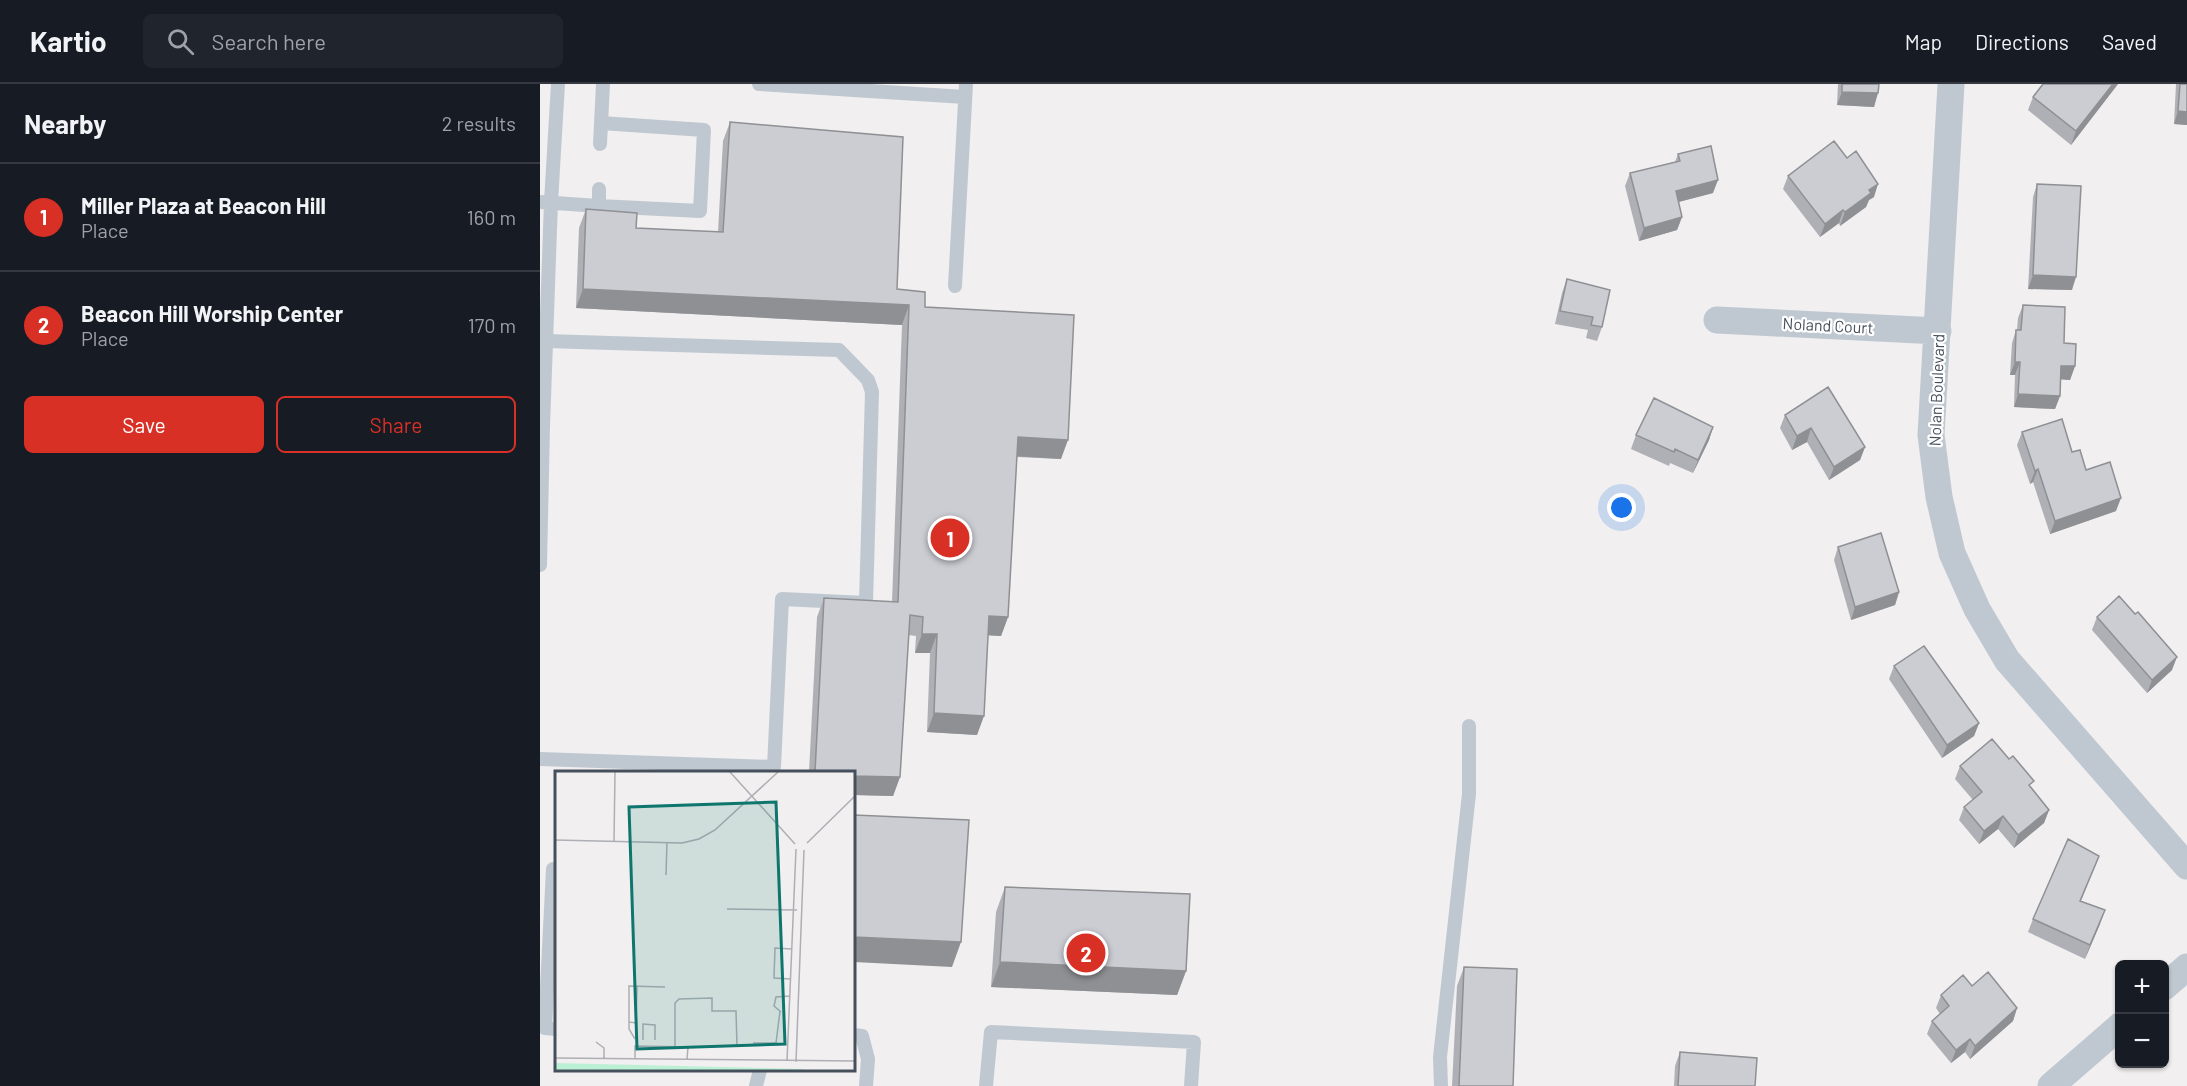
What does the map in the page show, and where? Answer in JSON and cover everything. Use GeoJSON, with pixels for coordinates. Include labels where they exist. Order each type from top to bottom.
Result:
{"type":"FeatureCollection","features":[{"type":"Feature","properties":{"kind":"street","name":"Nolan Boulevard"},"geometry":{"type":"LineString","coordinates":[[1951,84],[1931,435],[1939,497],[1952,553],[1977,609],[2007,660],[2187,866]]}},
{"type":"Feature","properties":{"kind":"street","name":"Noland Court"},"geometry":{"type":"LineString","coordinates":[[1717,320],[1938,331]]}},
{"type":"Feature","properties":{"kind":"street"},"geometry":{"type":"LineString","coordinates":[[2169,983],[2187,967]]}},
{"type":"Feature","properties":{"kind":"street"},"geometry":{"type":"LineString","coordinates":[[2051,1086],[2115,1030]]}},
{"type":"Feature","properties":{"kind":"lane"},"geometry":{"type":"LineString","coordinates":[[540,565],[546,341],[546,202],[558,84]]}},
{"type":"Feature","properties":{"kind":"lane"},"geometry":{"type":"LineString","coordinates":[[600,144],[603,84]]}},
{"type":"Feature","properties":{"kind":"lane"},"geometry":{"type":"LineString","coordinates":[[759,84],[965,90],[955,286]]}},
{"type":"Feature","properties":{"kind":"lane"},"geometry":{"type":"LineString","coordinates":[[546,202],[700,211],[704,130],[601,123]]}},
{"type":"Feature","properties":{"kind":"lane"},"geometry":{"type":"LineString","coordinates":[[599,189],[599,206]]}},
{"type":"Feature","properties":{"kind":"lane"},"geometry":{"type":"LineString","coordinates":[[540,759],[774,767],[782,599],[866,603],[873,392],[868,380],[840,351],[546,341]]}},
{"type":"Feature","properties":{"kind":"lane"},"geometry":{"type":"LineString","coordinates":[[1441,1086],[1440,1057],[1469,794],[1469,726]]}},
{"type":"Feature","properties":{"kind":"lane"},"geometry":{"type":"LineString","coordinates":[[552,869],[545,1028],[555,1029]]}},
{"type":"Feature","properties":{"kind":"lane"},"geometry":{"type":"LineString","coordinates":[[986,1086],[991,1032],[1194,1042],[1191,1086]]}},
{"type":"Feature","properties":{"kind":"lane"},"geometry":{"type":"LineString","coordinates":[[855,1035],[862,1036],[868,1059],[866,1086]]}},
{"type":"Feature","properties":{"kind":"lane"},"geometry":{"type":"LineString","coordinates":[[756,1086],[760,1071]]}},
{"type":"Feature","properties":{"kind":"building"},"geometry":{"type":"Polygon","coordinates":[[[1842,84],[1879,84],[1878,93],[1842,92],[1842,84]]]}},
{"type":"Feature","properties":{"kind":"building"},"geometry":{"type":"Polygon","coordinates":[[[2043,84],[2113,84],[2076,131],[2033,97],[2043,84]]]}},
{"type":"Feature","properties":{"kind":"building"},"geometry":{"type":"Polygon","coordinates":[[[2180,84],[2187,84],[2187,112],[2178,111],[2180,84]]]}},
{"type":"Feature","properties":{"kind":"building"},"geometry":{"type":"Polygon","coordinates":[[[730,122],[903,137],[897,289],[925,292],[925,307],[1074,315],[1068,440],[1018,437],[1008,617],[989,616],[984,716],[934,713],[937,634],[922,634],[923,617],[910,615],[900,777],[855,776],[855,771],[815,771],[824,598],[898,602],[909,305],[583,289],[586,209],[637,213],[636,228],[723,232],[730,122]]]}},
{"type":"Feature","properties":{"kind":"building"},"geometry":{"type":"Polygon","coordinates":[[[1834,141],[1847,158],[1856,151],[1878,184],[1869,190],[1871,193],[1825,224],[1788,176],[1834,141]]]}},
{"type":"Feature","properties":{"kind":"building"},"geometry":{"type":"Polygon","coordinates":[[[1711,146],[1718,180],[1676,191],[1682,217],[1644,228],[1630,173],[1680,161],[1678,154],[1711,146]]]}},
{"type":"Feature","properties":{"kind":"building"},"geometry":{"type":"Polygon","coordinates":[[[2037,184],[2081,186],[2076,277],[2033,275],[2037,184]]]}},
{"type":"Feature","properties":{"kind":"building"},"geometry":{"type":"Polygon","coordinates":[[[1567,279],[1610,290],[1602,327],[1591,325],[1593,317],[1560,311],[1567,279]]]}},
{"type":"Feature","properties":{"kind":"building"},"geometry":{"type":"Polygon","coordinates":[[[2023,305],[2065,307],[2064,343],[2076,344],[2075,366],[2061,366],[2060,396],[2018,394],[2020,362],[2015,362],[2016,330],[2021,330],[2023,305]]]}},
{"type":"Feature","properties":{"kind":"building"},"geometry":{"type":"Polygon","coordinates":[[[1828,387],[1865,447],[1834,467],[1811,428],[1797,436],[1785,415],[1828,387]]]}},
{"type":"Feature","properties":{"kind":"building"},"geometry":{"type":"Polygon","coordinates":[[[1654,398],[1713,427],[1698,460],[1636,435],[1654,398]]]}},
{"type":"Feature","properties":{"kind":"building"},"geometry":{"type":"Polygon","coordinates":[[[2062,419],[2072,452],[2080,450],[2086,470],[2110,462],[2121,498],[2055,521],[2038,469],[2035,471],[2022,432],[2062,419]]]}},
{"type":"Feature","properties":{"kind":"building"},"geometry":{"type":"Polygon","coordinates":[[[1881,533],[1899,592],[1855,607],[1838,547],[1881,533]]]}},
{"type":"Feature","properties":{"kind":"building"},"geometry":{"type":"Polygon","coordinates":[[[2119,596],[2135,614],[2138,612],[2177,657],[2152,680],[2097,617],[2119,596]]]}},
{"type":"Feature","properties":{"kind":"building"},"geometry":{"type":"Polygon","coordinates":[[[1924,646],[1979,723],[1947,745],[1894,666],[1924,646]]]}},
{"type":"Feature","properties":{"kind":"building"},"geometry":{"type":"Polygon","coordinates":[[[1992,739],[2009,759],[2013,756],[2034,781],[2029,785],[2049,810],[2018,835],[2003,816],[1984,831],[1964,807],[1982,792],[1960,766],[1992,739]]]}},
{"type":"Feature","properties":{"kind":"building"},"geometry":{"type":"Polygon","coordinates":[[[855,815],[969,820],[961,942],[855,937],[855,815]]]}},
{"type":"Feature","properties":{"kind":"building"},"geometry":{"type":"Polygon","coordinates":[[[2068,839],[2099,856],[2080,901],[2105,910],[2090,945],[2033,919],[2068,839]]]}},
{"type":"Feature","properties":{"kind":"building"},"geometry":{"type":"Polygon","coordinates":[[[1005,887],[1190,894],[1186,971],[1000,962],[1005,887]]]}},
{"type":"Feature","properties":{"kind":"building"},"geometry":{"type":"Polygon","coordinates":[[[1464,967],[1517,969],[1513,1086],[1459,1086],[1464,967]]]}},
{"type":"Feature","properties":{"kind":"building"},"geometry":{"type":"Polygon","coordinates":[[[1988,972],[2017,1008],[1975,1046],[1970,1039],[1956,1050],[1932,1021],[1949,1006],[1941,995],[1963,975],[1972,986],[1988,972]]]}},
{"type":"Feature","properties":{"kind":"building"},"geometry":{"type":"Polygon","coordinates":[[[1680,1052],[1757,1058],[1755,1086],[1678,1086],[1680,1052]]]}},
{"type":"Feature","properties":{"kind":"place","name":"Miller Plaza at Beacon Hill"},"geometry":{"type":"Point","coordinates":[950,538]}},
{"type":"Feature","properties":{"kind":"place","name":"Beacon Hill Worship Center"},"geometry":{"type":"Point","coordinates":[1086,953]}}]}
